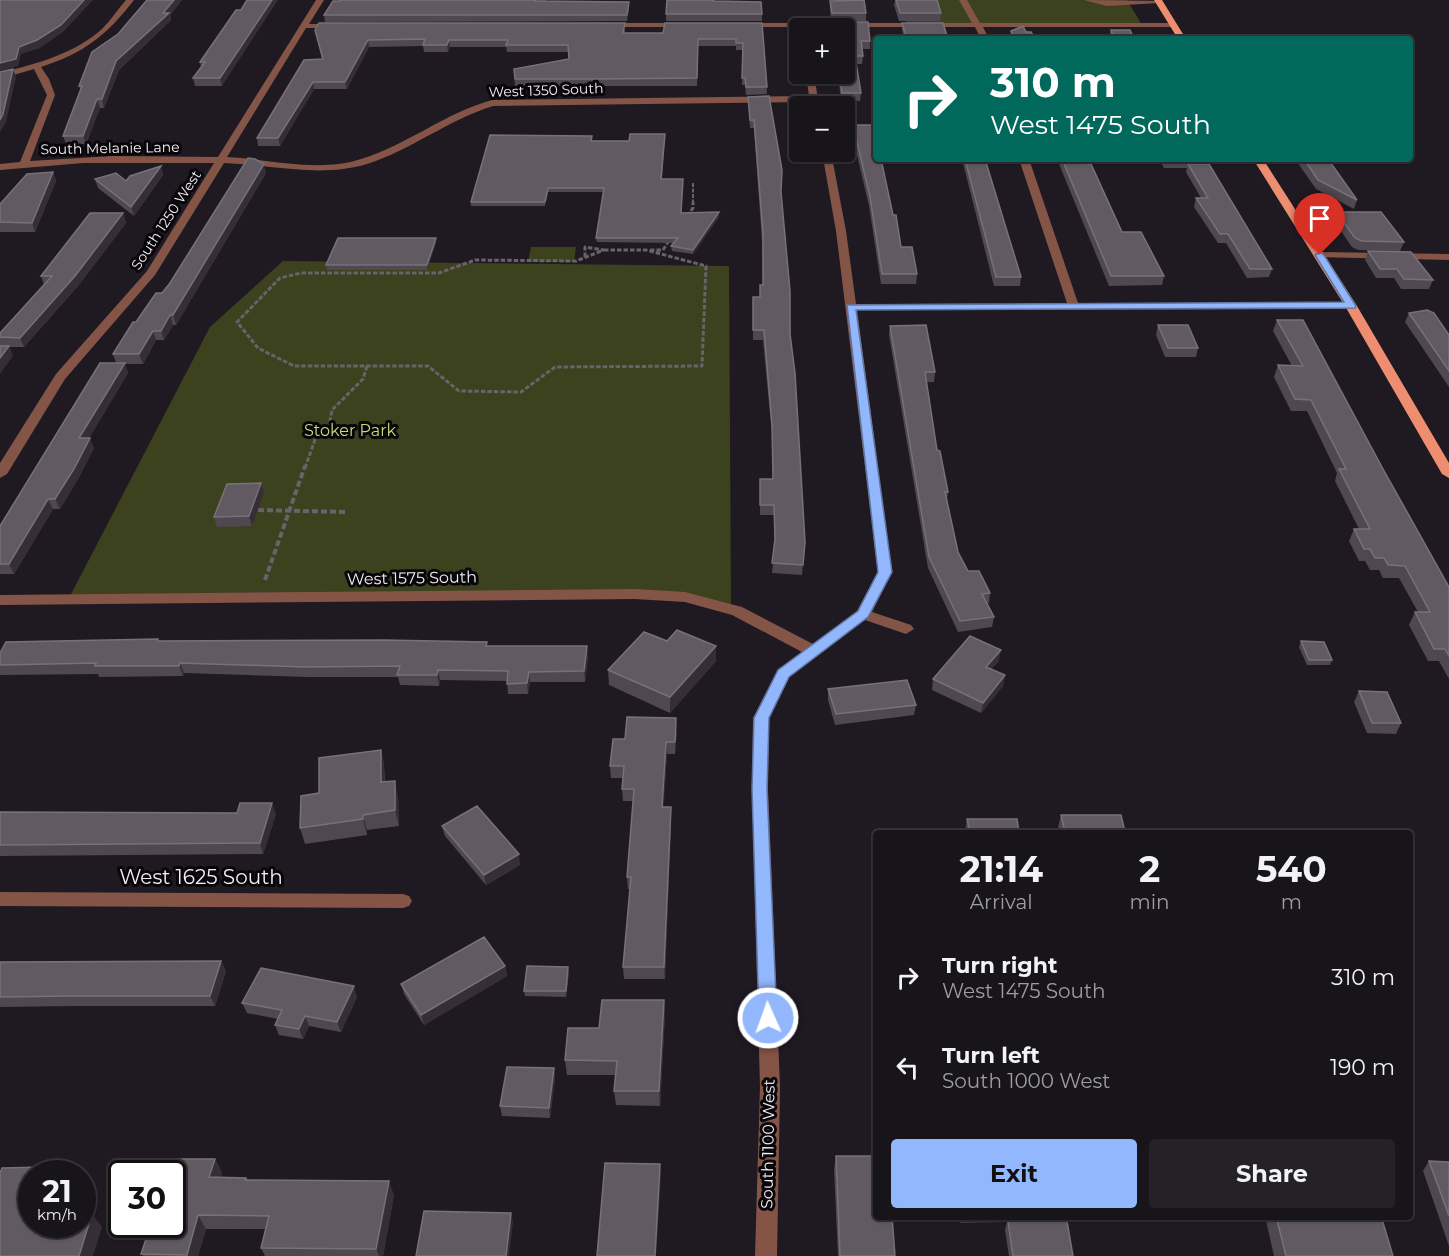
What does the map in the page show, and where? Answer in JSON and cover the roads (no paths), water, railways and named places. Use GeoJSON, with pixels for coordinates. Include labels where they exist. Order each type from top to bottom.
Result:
{"type":"FeatureCollection","features":[{"type":"Feature","properties":{"kind":"main road"},"geometry":{"type":"LineString","coordinates":[[1159,1],[1180,36]]}},
{"type":"Feature","properties":{"kind":"main road"},"geometry":{"type":"LineString","coordinates":[[1260,162],[1351,306],[1449,474]]}},
{"type":"Feature","properties":{"kind":"street"},"geometry":{"type":"LineString","coordinates":[[0,76],[36,66],[77,50],[100,34],[130,0]]}},
{"type":"Feature","properties":{"kind":"street","name":"South 1250 West"},"geometry":{"type":"LineString","coordinates":[[0,474],[60,377],[151,273],[320,0]]}},
{"type":"Feature","properties":{"kind":"street"},"geometry":{"type":"LineString","coordinates":[[963,0],[967,12],[980,26],[984,36]]}},
{"type":"Feature","properties":{"kind":"street"},"geometry":{"type":"LineString","coordinates":[[1088,0],[1107,4],[1159,1]]}},
{"type":"Feature","properties":{"kind":"street"},"geometry":{"type":"LineString","coordinates":[[593,25],[687,25]]}},
{"type":"Feature","properties":{"kind":"street"},"geometry":{"type":"LineString","coordinates":[[734,25],[789,27]]}},
{"type":"Feature","properties":{"kind":"street"},"geometry":{"type":"LineString","coordinates":[[855,27],[1173,25]]}},
{"type":"Feature","properties":{"kind":"street"},"geometry":{"type":"LineString","coordinates":[[305,26],[346,26]]}},
{"type":"Feature","properties":{"kind":"street"},"geometry":{"type":"LineString","coordinates":[[24,164],[51,95],[45,79],[36,66]]}},
{"type":"Feature","properties":{"kind":"street","name":"West 1350 South"},"geometry":{"type":"LineString","coordinates":[[222,160],[324,166],[350,165],[364,162],[474,107],[492,103],[789,103]]}},
{"type":"Feature","properties":{"kind":"street","name":"South Melanie Lane"},"geometry":{"type":"LineString","coordinates":[[0,167],[24,164],[222,160]]}},
{"type":"Feature","properties":{"kind":"street","name":"South 1100 West"},"geometry":{"type":"LineString","coordinates":[[766,1256],[770,1087],[760,789],[761,718],[783,674],[863,614],[885,572],[850,307],[828,162]]}},
{"type":"Feature","properties":{"kind":"street"},"geometry":{"type":"LineString","coordinates":[[1025,162],[1072,305]]}},
{"type":"Feature","properties":{"kind":"street"},"geometry":{"type":"LineString","coordinates":[[1320,255],[1449,256]]}},
{"type":"Feature","properties":{"kind":"street"},"geometry":{"type":"LineString","coordinates":[[850,307],[1351,306]]}},
{"type":"Feature","properties":{"kind":"street","name":"West 1575 South"},"geometry":{"type":"LineString","coordinates":[[0,600],[645,594],[685,597],[737,611],[812,650]]}},
{"type":"Feature","properties":{"kind":"street"},"geometry":{"type":"LineString","coordinates":[[863,614],[906,629]]}},
{"type":"Feature","properties":{"kind":"street","name":"West 1625 South"},"geometry":{"type":"LineString","coordinates":[[0,899],[403,900]]}},
{"type":"Feature","properties":{"kind":"park label","name":"Stoker Park"},"geometry":{"type":"Point","coordinates":[350,430]}}]}
